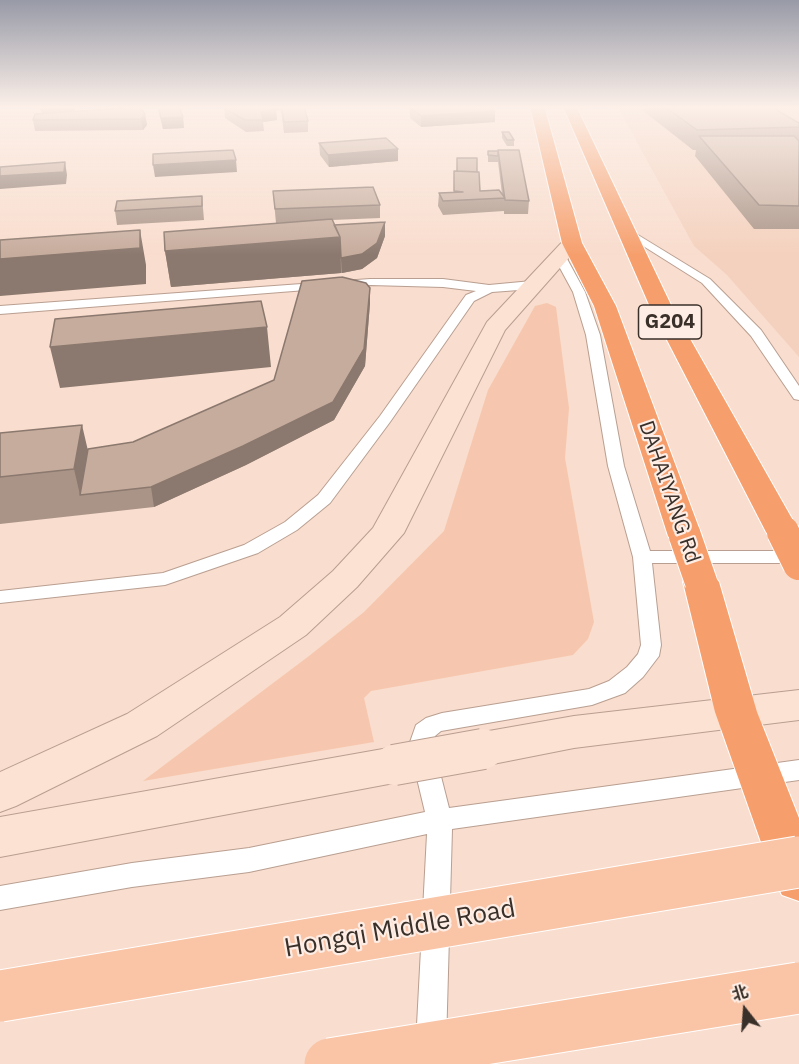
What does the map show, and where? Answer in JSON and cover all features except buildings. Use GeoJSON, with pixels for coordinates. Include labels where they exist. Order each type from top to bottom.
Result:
{"type":"FeatureCollection","features":[{"type":"Feature","properties":{"kind":"highway","name":"DAHAIYANG Rd"},"geometry":{"type":"LineString","coordinates":[[547,156],[566,250],[605,306],[701,582],[735,712],[799,879]]}},
{"type":"Feature","properties":{"kind":"highway","name":"G204"},"geometry":{"type":"LineString","coordinates":[[591,156],[661,307],[791,544],[799,564]]}},
{"type":"Feature","properties":{"kind":"main road"},"geometry":{"type":"LineString","coordinates":[[0,793],[142,724],[293,626],[345,579],[387,533],[495,327],[531,285],[566,250]]}},
{"type":"Feature","properties":{"kind":"main road"},"geometry":{"type":"LineString","coordinates":[[0,837],[574,732],[799,705]]}},
{"type":"Feature","properties":{"kind":"main road","name":"Hongqi Middle Road"},"geometry":{"type":"LineString","coordinates":[[0,996],[799,862]]}},
{"type":"Feature","properties":{"kind":"main road"},"geometry":{"type":"LineString","coordinates":[[330,1064],[799,988]]}},
{"type":"Feature","properties":{"kind":"lane"},"geometry":{"type":"LineString","coordinates":[[625,230],[706,281],[756,333],[799,396]]}},
{"type":"Feature","properties":{"kind":"lane"},"geometry":{"type":"LineString","coordinates":[[430,1064],[440,820],[421,745],[424,731],[441,722],[592,697],[617,687],[635,672],[648,656],[651,645],[642,557],[616,466],[593,335],[566,250]]}},
{"type":"Feature","properties":{"kind":"lane"},"geometry":{"type":"LineString","coordinates":[[0,310],[370,282],[443,283],[489,289],[531,285]]}},
{"type":"Feature","properties":{"kind":"lane"},"geometry":{"type":"LineString","coordinates":[[0,597],[165,579],[251,549],[291,526],[324,499],[385,419],[470,298],[489,289]]}},
{"type":"Feature","properties":{"kind":"lane"},"geometry":{"type":"LineString","coordinates":[[642,557],[791,544]]}},
{"type":"Feature","properties":{"kind":"lane"},"geometry":{"type":"LineString","coordinates":[[0,898],[132,875],[249,860],[440,820],[799,770]]}},
{"type":"Feature","properties":{"kind":"shaded area"},"geometry":{"type":"Polygon","coordinates":[[[644,156],[799,156],[799,357],[727,275],[694,246],[644,156]]]}},
{"type":"Feature","properties":{"kind":"shaded area"},"geometry":{"type":"Polygon","coordinates":[[[547,303],[556,307],[569,408],[565,458],[594,622],[588,639],[573,655],[371,691],[364,698],[374,742],[143,781],[364,612],[444,531],[488,390],[535,306],[547,303]]]}}]}
